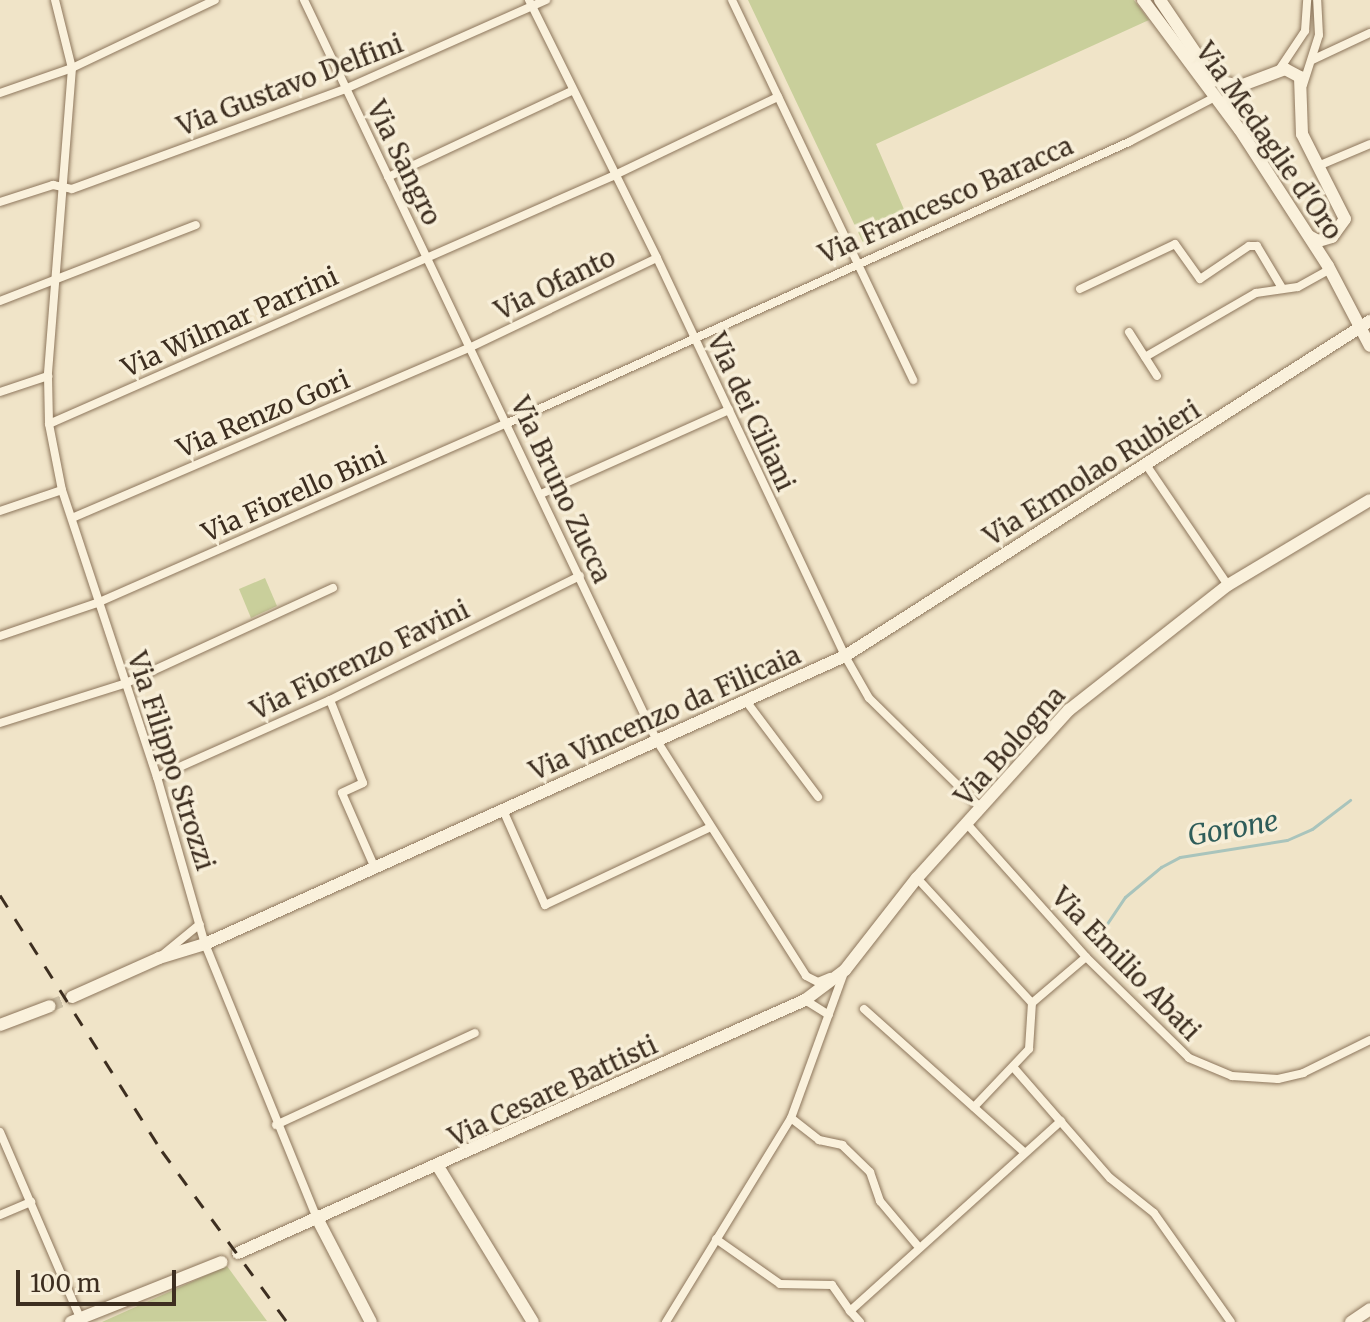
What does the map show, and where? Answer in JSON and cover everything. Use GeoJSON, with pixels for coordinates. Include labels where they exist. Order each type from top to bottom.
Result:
{"type":"FeatureCollection","features":[{"type":"Feature","properties":{"kind":"street","name":"Via Filippo Strozzi"},"geometry":{"type":"LineString","coordinates":[[55,0],[72,68],[60,187],[48,376],[49,424],[62,490],[157,777],[205,944],[276,1125],[317,1218],[371,1322]]}},
{"type":"Feature","properties":{"kind":"street"},"geometry":{"type":"LineString","coordinates":[[190,0],[195,9]]}},
{"type":"Feature","properties":{"kind":"street"},"geometry":{"type":"LineString","coordinates":[[0,93],[72,68],[215,0]]}},
{"type":"Feature","properties":{"kind":"street","name":"Via Sangro"},"geometry":{"type":"LineString","coordinates":[[304,0],[427,257]]}},
{"type":"Feature","properties":{"kind":"street","name":"Via Gustavo Delfini"},"geometry":{"type":"LineString","coordinates":[[0,202],[53,185],[60,187],[345,89],[530,3],[546,0]]}},
{"type":"Feature","properties":{"kind":"street"},"geometry":{"type":"LineString","coordinates":[[732,0],[913,380]]}},
{"type":"Feature","properties":{"kind":"street","name":"Via Medaglie d'Oro"},"geometry":{"type":"LineString","coordinates":[[1143,0],[1213,98],[1240,130],[1366,323],[1370,346]]}},
{"type":"Feature","properties":{"kind":"street","name":"Via Medaglie d'Oro"},"geometry":{"type":"LineString","coordinates":[[1160,0],[1222,85],[1240,86]]}},
{"type":"Feature","properties":{"kind":"street"},"geometry":{"type":"LineString","coordinates":[[1278,70],[1305,31],[1307,0]]}},
{"type":"Feature","properties":{"kind":"street"},"geometry":{"type":"LineString","coordinates":[[1317,0],[1319,35],[1303,86],[1299,123],[1345,219],[1324,251],[1329,267]]}},
{"type":"Feature","properties":{"kind":"street","name":"Via dei Ciliani"},"geometry":{"type":"LineString","coordinates":[[530,3],[613,176],[657,258],[845,656],[869,698],[982,809]]}},
{"type":"Feature","properties":{"kind":"street"},"geometry":{"type":"LineString","coordinates":[[1312,60],[1370,33]]}},
{"type":"Feature","properties":{"kind":"street"},"geometry":{"type":"LineString","coordinates":[[1240,130],[1227,102],[1240,86],[1278,70],[1295,72],[1303,86]]}},
{"type":"Feature","properties":{"kind":"street"},"geometry":{"type":"LineString","coordinates":[[388,177],[572,91]]}},
{"type":"Feature","properties":{"kind":"street","name":"Via Wilmar Parrini"},"geometry":{"type":"LineString","coordinates":[[49,424],[613,176],[778,97]]}},
{"type":"Feature","properties":{"kind":"street","name":"Via Francesco Baracca"},"geometry":{"type":"LineString","coordinates":[[508,423],[1129,142],[1213,98]]}},
{"type":"Feature","properties":{"kind":"street"},"geometry":{"type":"LineString","coordinates":[[1318,166],[1370,144]]}},
{"type":"Feature","properties":{"kind":"street"},"geometry":{"type":"LineString","coordinates":[[0,301],[196,225]]}},
{"type":"Feature","properties":{"kind":"street"},"geometry":{"type":"LineString","coordinates":[[1307,234],[1318,241],[1332,237]]}},
{"type":"Feature","properties":{"kind":"street"},"geometry":{"type":"LineString","coordinates":[[1080,289],[1175,244],[1200,279],[1249,246],[1257,246],[1282,288]]}},
{"type":"Feature","properties":{"kind":"street","name":"Via Bruno Zucca"},"geometry":{"type":"LineString","coordinates":[[427,257],[657,741],[806,976],[818,982],[845,970]]}},
{"type":"Feature","properties":{"kind":"street","name":"Via Ofanto"},"geometry":{"type":"LineString","coordinates":[[471,347],[657,258]]}},
{"type":"Feature","properties":{"kind":"street","name":"Via Medaglie d'Oro"},"geometry":{"type":"LineString","coordinates":[[1145,357],[1256,293],[1298,287],[1329,267]]}},
{"type":"Feature","properties":{"kind":"street"},"geometry":{"type":"LineString","coordinates":[[1349,301],[1370,310]]}},
{"type":"Feature","properties":{"kind":"street","name":"Via Ermolao Rubieri"},"geometry":{"type":"LineString","coordinates":[[845,656],[1147,466],[1366,323]]}},
{"type":"Feature","properties":{"kind":"street"},"geometry":{"type":"LineString","coordinates":[[1129,332],[1157,376]]}},
{"type":"Feature","properties":{"kind":"street","name":"Via Renzo Gori"},"geometry":{"type":"LineString","coordinates":[[72,518],[471,347]]}},
{"type":"Feature","properties":{"kind":"street"},"geometry":{"type":"LineString","coordinates":[[0,392],[48,376]]}},
{"type":"Feature","properties":{"kind":"street"},"geometry":{"type":"LineString","coordinates":[[541,494],[729,410]]}},
{"type":"Feature","properties":{"kind":"street","name":"Via Fiorello Bini"},"geometry":{"type":"LineString","coordinates":[[0,636],[97,603],[508,423]]}},
{"type":"Feature","properties":{"kind":"street"},"geometry":{"type":"LineString","coordinates":[[1147,466],[1228,585]]}},
{"type":"Feature","properties":{"kind":"street"},"geometry":{"type":"LineString","coordinates":[[0,511],[62,490]]}},
{"type":"Feature","properties":{"kind":"street","name":"Via Bologna"},"geometry":{"type":"LineString","coordinates":[[666,1322],[791,1118],[845,970],[917,878],[1069,710],[1228,585],[1370,500]]}},
{"type":"Feature","properties":{"kind":"street","name":"Via Fiorenzo Favini"},"geometry":{"type":"LineString","coordinates":[[157,777],[330,700],[580,576]]}},
{"type":"Feature","properties":{"kind":"street"},"geometry":{"type":"LineString","coordinates":[[0,723],[124,684],[333,588]]}},
{"type":"Feature","properties":{"kind":"street","name":"Via Vincenzo da Filicaia"},"geometry":{"type":"LineString","coordinates":[[72,997],[159,958],[205,944],[845,656]]}},
{"type":"Feature","properties":{"kind":"street"},"geometry":{"type":"LineString","coordinates":[[330,700],[363,783],[342,793],[375,868]]}},
{"type":"Feature","properties":{"kind":"street"},"geometry":{"type":"LineString","coordinates":[[746,701],[818,797]]}},
{"type":"Feature","properties":{"kind":"street"},"geometry":{"type":"LineString","coordinates":[[503,810],[545,905],[711,827]]}},
{"type":"Feature","properties":{"kind":"street","name":"Via Emilio Abati"},"geometry":{"type":"LineString","coordinates":[[968,825],[1086,957],[1189,1058],[1232,1076],[1278,1079],[1303,1073],[1370,1040]]}},
{"type":"Feature","properties":{"kind":"street"},"geometry":{"type":"LineString","coordinates":[[917,878],[1032,1003]]}},
{"type":"Feature","properties":{"kind":"street"},"geometry":{"type":"LineString","coordinates":[[159,958],[200,924]]}},
{"type":"Feature","properties":{"kind":"street"},"geometry":{"type":"LineString","coordinates":[[974,1107],[1029,1049],[1032,1003],[1086,957]]}},
{"type":"Feature","properties":{"kind":"street","name":"Via Cesare Battisti"},"geometry":{"type":"LineString","coordinates":[[238,1253],[439,1168],[805,1000],[845,970]]}},
{"type":"Feature","properties":{"kind":"street"},"geometry":{"type":"LineString","coordinates":[[805,1000],[829,1015]]}},
{"type":"Feature","properties":{"kind":"street"},"geometry":{"type":"LineString","coordinates":[[0,1025],[50,1006]]}},
{"type":"Feature","properties":{"kind":"street"},"geometry":{"type":"LineString","coordinates":[[864,1009],[1023,1151]]}},
{"type":"Feature","properties":{"kind":"street"},"geometry":{"type":"LineString","coordinates":[[276,1125],[475,1033]]}},
{"type":"Feature","properties":{"kind":"street"},"geometry":{"type":"LineString","coordinates":[[1014,1068],[1110,1178],[1154,1213],[1231,1322]]}},
{"type":"Feature","properties":{"kind":"street"},"geometry":{"type":"LineString","coordinates":[[791,1118],[819,1140],[842,1145],[870,1172],[880,1201],[917,1245]]}},
{"type":"Feature","properties":{"kind":"street"},"geometry":{"type":"LineString","coordinates":[[850,1311],[917,1245],[1061,1121]]}},
{"type":"Feature","properties":{"kind":"street"},"geometry":{"type":"LineString","coordinates":[[0,1132],[31,1202],[75,1320],[222,1262]]}},
{"type":"Feature","properties":{"kind":"street"},"geometry":{"type":"LineString","coordinates":[[439,1168],[533,1322]]}},
{"type":"Feature","properties":{"kind":"street"},"geometry":{"type":"LineString","coordinates":[[0,1215],[31,1202]]}},
{"type":"Feature","properties":{"kind":"street"},"geometry":{"type":"LineString","coordinates":[[716,1239],[780,1284],[832,1285],[860,1322]]}},
{"type":"Feature","properties":{"kind":"street"},"geometry":{"type":"LineString","coordinates":[[1351,1322],[1370,1309]]}},
{"type":"Feature","properties":{"kind":"green space"},"geometry":{"type":"Polygon","coordinates":[[[748,0],[1134,0],[1149,20],[876,144],[912,228],[866,249],[748,0]]]}},
{"type":"Feature","properties":{"kind":"green space"},"geometry":{"type":"Polygon","coordinates":[[[265,578],[277,606],[251,618],[239,589],[265,578]]]}},
{"type":"Feature","properties":{"kind":"green space"},"geometry":{"type":"Polygon","coordinates":[[[227,1266],[267,1321],[102,1322],[227,1266]]]}},
{"type":"Feature","properties":{"kind":"waterway","name":"Gorone"},"geometry":{"type":"LineString","coordinates":[[1098,937],[1125,897],[1161,867],[1180,857],[1287,840],[1312,829],[1350,800]]}},
{"type":"Feature","properties":{"kind":"tunnel"},"geometry":{"type":"LineString","coordinates":[[50,1006],[72,997]]}},
{"type":"Feature","properties":{"kind":"railway"},"geometry":{"type":"LineString","coordinates":[[0,895],[162,1151],[287,1322]]}}]}
